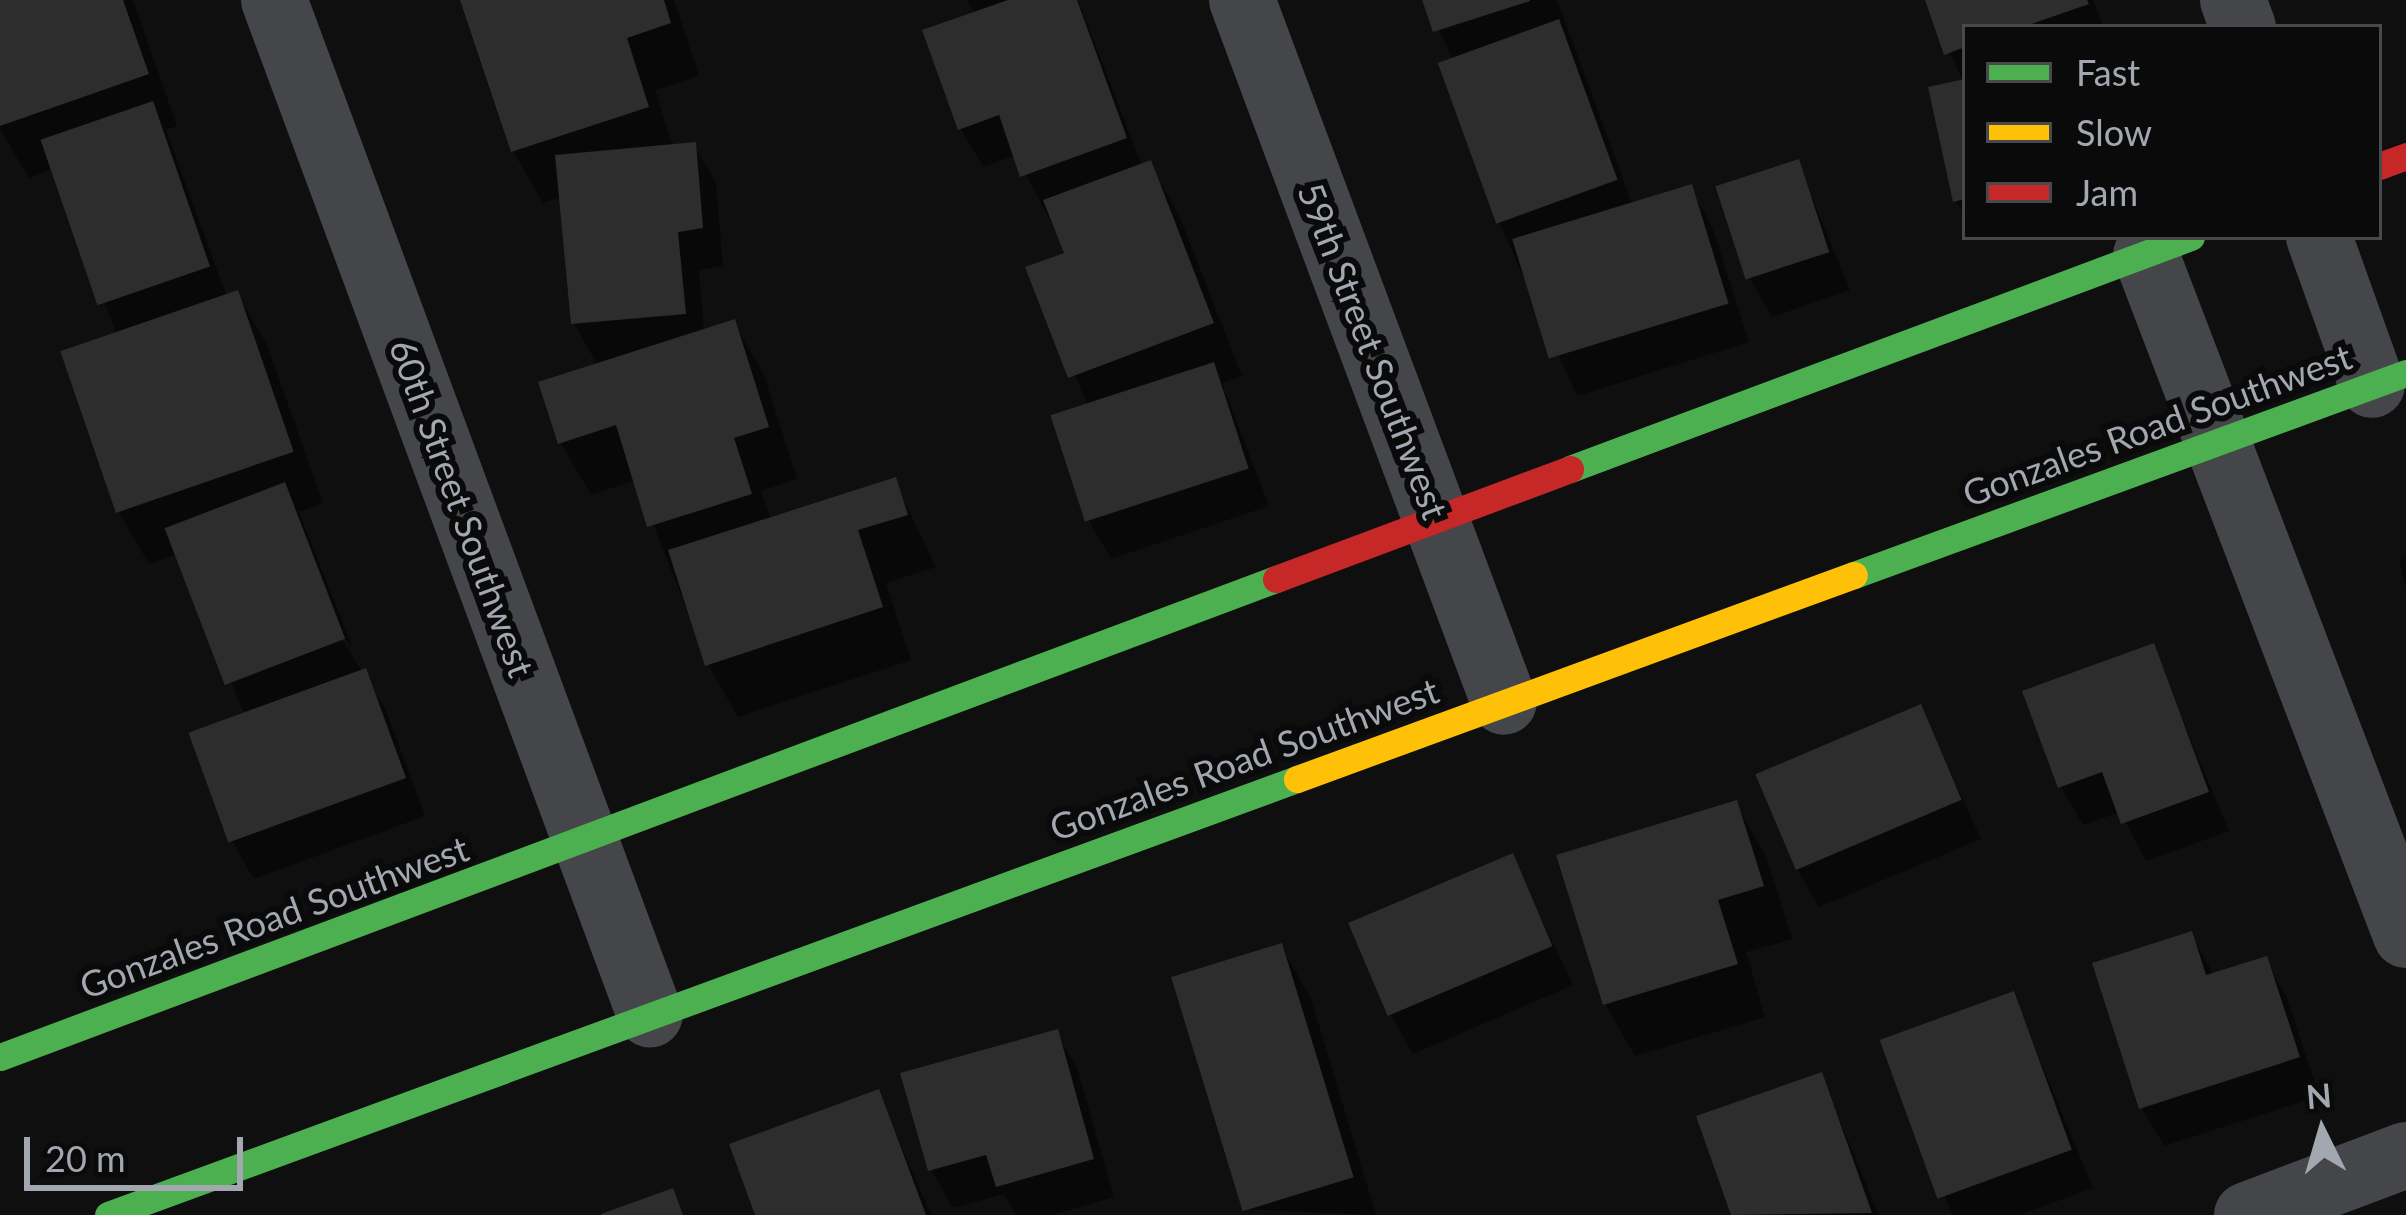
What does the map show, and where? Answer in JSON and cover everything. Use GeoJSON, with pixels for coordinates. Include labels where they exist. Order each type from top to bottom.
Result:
{"type":"FeatureCollection","features":[{"type":"Feature","properties":{"kind":"street","name":"60th Street Southwest"},"geometry":{"type":"LineString","coordinates":[[274,0],[650,1015]]}},
{"type":"Feature","properties":{"kind":"street","name":"59th Street Southwest"},"geometry":{"type":"LineString","coordinates":[[1242,0],[1504,702]]}},
{"type":"Feature","properties":{"kind":"street"},"geometry":{"type":"LineString","coordinates":[[2320,240],[2389,379]]}},
{"type":"Feature","properties":{"kind":"street","name":"Gonzales Road Southwest"},"geometry":{"type":"LineString","coordinates":[[0,1058],[1438,525],[2169,246]]}},
{"type":"Feature","properties":{"kind":"street"},"geometry":{"type":"LineString","coordinates":[[2169,246],[2218,442],[2406,934]]}},
{"type":"Feature","properties":{"kind":"street","name":"Gonzales Road Southwest"},"geometry":{"type":"LineString","coordinates":[[107,1215],[2389,379]]}},
{"type":"Feature","properties":{"kind":"street"},"geometry":{"type":"LineString","coordinates":[[2247,1215],[2406,1155]]}},
{"type":"Feature","properties":{"kind":"building"},"geometry":{"type":"Polygon","coordinates":[[[0,0],[123,0],[149,74],[0,126],[0,0]]]}},
{"type":"Feature","properties":{"kind":"building"},"geometry":{"type":"Polygon","coordinates":[[[460,0],[664,0],[671,23],[627,38],[649,107],[511,152],[460,0]]]}},
{"type":"Feature","properties":{"kind":"building"},"geometry":{"type":"Polygon","coordinates":[[[1008,0],[1077,0],[1127,138],[1020,177],[999,115],[958,130],[922,30],[1008,0]]]}},
{"type":"Feature","properties":{"kind":"building"},"geometry":{"type":"Polygon","coordinates":[[[1422,0],[1530,0],[1530,1],[1433,32],[1422,0]]]}},
{"type":"Feature","properties":{"kind":"building"},"geometry":{"type":"Polygon","coordinates":[[[1925,0],[2087,0],[2089,4],[2032,24],[1962,24],[1962,48],[1944,55],[1925,0]]]}},
{"type":"Feature","properties":{"kind":"building"},"geometry":{"type":"Polygon","coordinates":[[[1559,19],[1617,180],[1496,224],[1438,63],[1559,19]]]}},
{"type":"Feature","properties":{"kind":"building"},"geometry":{"type":"Polygon","coordinates":[[[1962,80],[1962,200],[1953,202],[1928,87],[1962,80]]]}},
{"type":"Feature","properties":{"kind":"building"},"geometry":{"type":"Polygon","coordinates":[[[153,101],[210,266],[97,305],[40,140],[153,101]]]}},
{"type":"Feature","properties":{"kind":"building"},"geometry":{"type":"Polygon","coordinates":[[[696,142],[703,228],[678,232],[686,314],[571,324],[555,155],[696,142]]]}},
{"type":"Feature","properties":{"kind":"building"},"geometry":{"type":"Polygon","coordinates":[[[1799,159],[1829,252],[1746,279],[1715,186],[1799,159]]]}},
{"type":"Feature","properties":{"kind":"building"},"geometry":{"type":"Polygon","coordinates":[[[1151,160],[1214,323],[1068,378],[1025,267],[1064,253],[1043,200],[1151,160]]]}},
{"type":"Feature","properties":{"kind":"building"},"geometry":{"type":"Polygon","coordinates":[[[1692,184],[1729,304],[1549,359],[1512,239],[1692,184]]]}},
{"type":"Feature","properties":{"kind":"building"},"geometry":{"type":"Polygon","coordinates":[[[238,290],[294,452],[116,513],[60,351],[238,290]]]}},
{"type":"Feature","properties":{"kind":"building"},"geometry":{"type":"Polygon","coordinates":[[[735,319],[769,427],[734,438],[752,494],[647,527],[616,425],[558,444],[538,382],[735,319]]]}},
{"type":"Feature","properties":{"kind":"building"},"geometry":{"type":"Polygon","coordinates":[[[1214,362],[1249,469],[1085,522],[1050,415],[1214,362]]]}},
{"type":"Feature","properties":{"kind":"building"},"geometry":{"type":"Polygon","coordinates":[[[896,477],[908,515],[858,530],[883,607],[705,666],[668,550],[896,477]]]}},
{"type":"Feature","properties":{"kind":"building"},"geometry":{"type":"Polygon","coordinates":[[[285,482],[345,639],[225,685],[165,528],[285,482]]]}},
{"type":"Feature","properties":{"kind":"building"},"geometry":{"type":"Polygon","coordinates":[[[2154,643],[2209,792],[2121,824],[2102,772],[2058,788],[2022,691],[2154,643]]]}},
{"type":"Feature","properties":{"kind":"building"},"geometry":{"type":"Polygon","coordinates":[[[366,668],[406,778],[228,843],[188,733],[366,668]]]}},
{"type":"Feature","properties":{"kind":"building"},"geometry":{"type":"Polygon","coordinates":[[[1921,704],[1962,800],[1796,870],[1755,774],[1921,704]]]}},
{"type":"Feature","properties":{"kind":"building"},"geometry":{"type":"Polygon","coordinates":[[[1737,800],[1764,886],[1718,900],[1738,964],[1603,1005],[1556,855],[1737,800]]]}},
{"type":"Feature","properties":{"kind":"building"},"geometry":{"type":"Polygon","coordinates":[[[1513,853],[1552,946],[1388,1016],[1348,923],[1513,853]]]}},
{"type":"Feature","properties":{"kind":"building"},"geometry":{"type":"Polygon","coordinates":[[[2192,931],[2206,975],[2267,956],[2300,1057],[2139,1109],[2092,963],[2192,931]]]}},
{"type":"Feature","properties":{"kind":"building"},"geometry":{"type":"Polygon","coordinates":[[[1282,943],[1354,1177],[1243,1211],[1171,977],[1282,943]]]}},
{"type":"Feature","properties":{"kind":"building"},"geometry":{"type":"Polygon","coordinates":[[[2014,991],[2072,1150],[1937,1199],[1880,1040],[2014,991]]]}},
{"type":"Feature","properties":{"kind":"building"},"geometry":{"type":"Polygon","coordinates":[[[1058,1029],[1094,1159],[996,1187],[986,1155],[928,1171],[900,1073],[1058,1029]]]}},
{"type":"Feature","properties":{"kind":"building"},"geometry":{"type":"Polygon","coordinates":[[[1822,1072],[1872,1213],[1731,1215],[1696,1116],[1822,1072]]]}},
{"type":"Feature","properties":{"kind":"building"},"geometry":{"type":"Polygon","coordinates":[[[879,1089],[926,1215],[755,1215],[729,1144],[879,1089]]]}},
{"type":"Feature","properties":{"kind":"building"},"geometry":{"type":"Polygon","coordinates":[[[673,1188],[683,1215],[601,1215],[601,1214],[673,1188]]]}},
{"type":"Feature","properties":{"kind":"traffic: fast"},"geometry":{"type":"LineString","coordinates":[[1570,469],[2183,240]]}},
{"type":"Feature","properties":{"kind":"traffic: fast"},"geometry":{"type":"LineString","coordinates":[[1854,575],[2406,373]]}},
{"type":"Feature","properties":{"kind":"traffic: fast"},"geometry":{"type":"LineString","coordinates":[[0,1057],[1276,579]]}},
{"type":"Feature","properties":{"kind":"traffic: fast"},"geometry":{"type":"LineString","coordinates":[[108,1215],[1297,779]]}},
{"type":"Feature","properties":{"kind":"traffic: slow"},"geometry":{"type":"LineString","coordinates":[[1297,779],[1854,575]]}},
{"type":"Feature","properties":{"kind":"traffic: jam"},"geometry":{"type":"LineString","coordinates":[[2382,165],[2406,156]]}},
{"type":"Feature","properties":{"kind":"traffic: jam"},"geometry":{"type":"LineString","coordinates":[[1276,579],[1570,469]]}}]}
